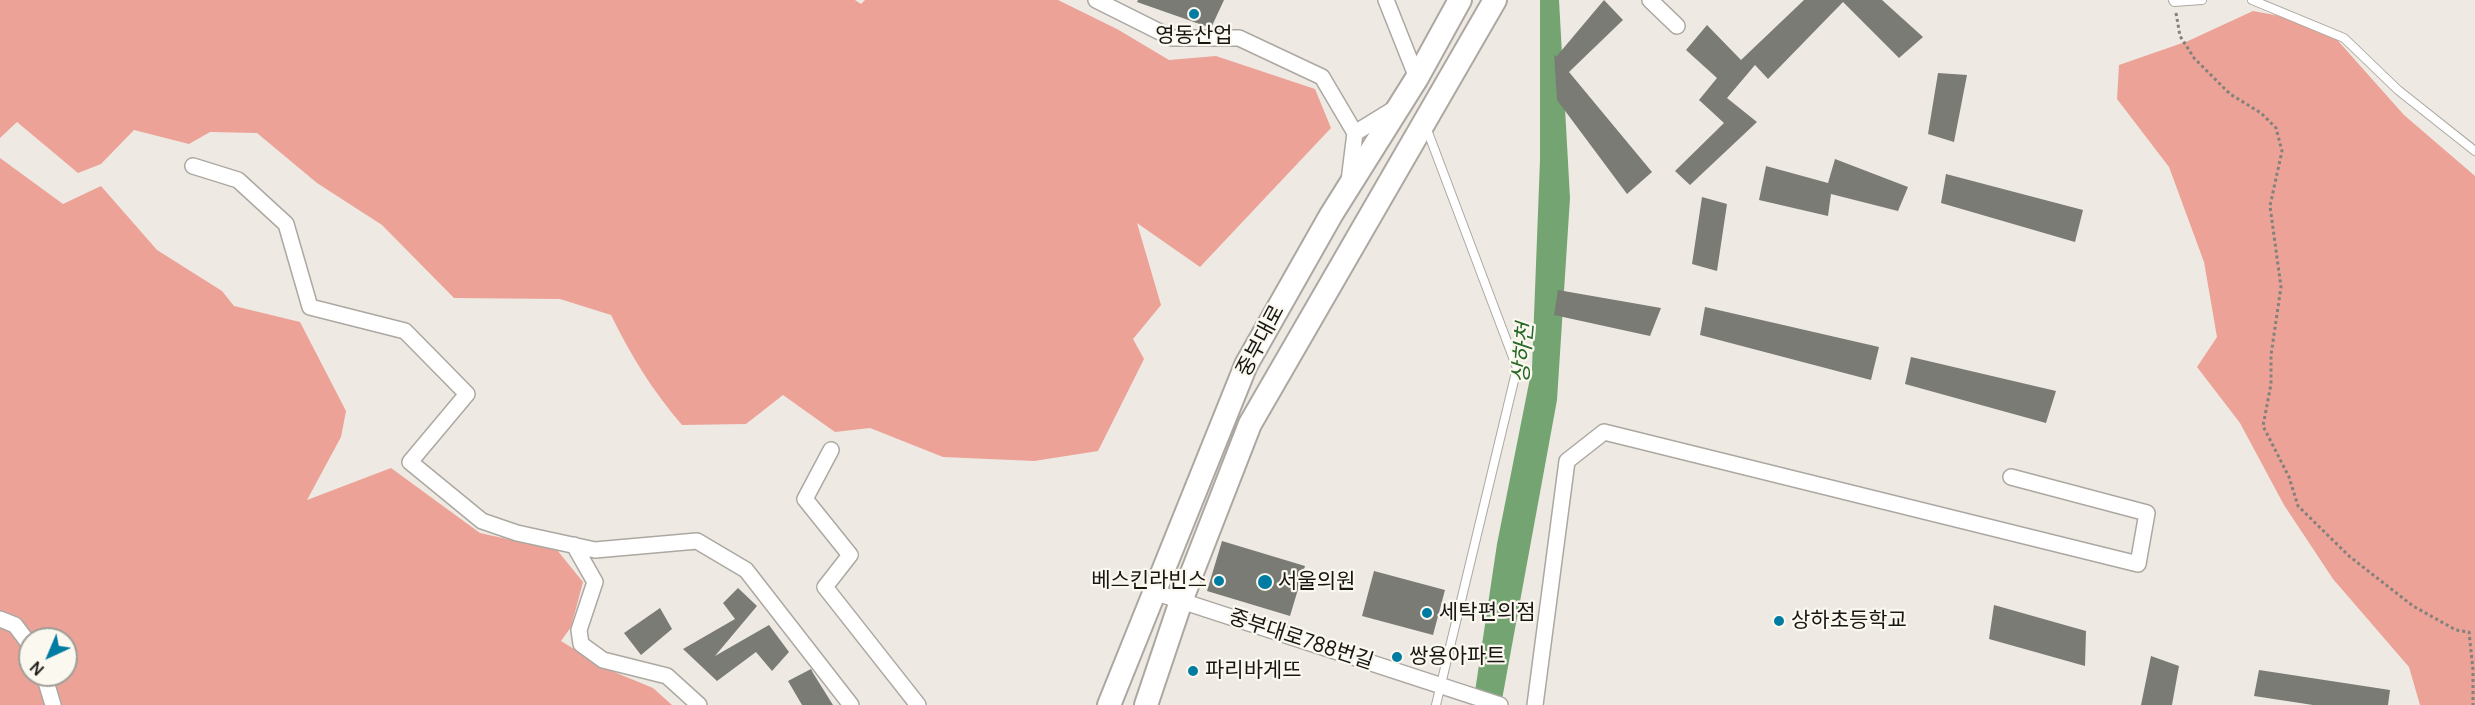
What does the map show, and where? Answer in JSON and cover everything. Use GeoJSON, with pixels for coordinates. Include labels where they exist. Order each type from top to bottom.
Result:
{"type":"FeatureCollection","features":[{"type":"Feature","properties":{"kind":"main road","name":"중부대로"},"geometry":{"type":"LineString","coordinates":[[1109,705],[1246,364],[1349,186],[1417,78],[1460,0]]}},
{"type":"Feature","properties":{"kind":"main road","name":"중부대로"},"geometry":{"type":"LineString","coordinates":[[1146,705],[1181,601],[1250,424],[1495,0]]}},
{"type":"Feature","properties":{"kind":"street"},"geometry":{"type":"LineString","coordinates":[[1096,0],[1172,38],[1239,38],[1322,77],[1355,133],[1349,186]]}},
{"type":"Feature","properties":{"kind":"street"},"geometry":{"type":"LineString","coordinates":[[1386,0],[1417,78]]}},
{"type":"Feature","properties":{"kind":"street"},"geometry":{"type":"LineString","coordinates":[[1650,0],[1677,26]]}},
{"type":"Feature","properties":{"kind":"street"},"geometry":{"type":"LineString","coordinates":[[1355,133],[1400,105]]}},
{"type":"Feature","properties":{"kind":"street"},"geometry":{"type":"LineString","coordinates":[[193,166],[238,180],[286,224],[310,307],[405,331],[467,394],[410,462],[482,521],[517,533],[595,550],[697,541],[746,570],[851,705]]}},
{"type":"Feature","properties":{"kind":"street"},"geometry":{"type":"LineString","coordinates":[[1535,705],[1567,460],[1604,432],[2138,564],[2147,513],[2011,477]]}},
{"type":"Feature","properties":{"kind":"street"},"geometry":{"type":"LineString","coordinates":[[831,450],[805,499],[850,555],[825,587],[918,705]]}},
{"type":"Feature","properties":{"kind":"street"},"geometry":{"type":"LineString","coordinates":[[574,545],[594,582],[579,630],[581,644],[603,660],[667,676],[699,705]]}},
{"type":"Feature","properties":{"kind":"street","name":"중부대로788번길"},"geometry":{"type":"LineString","coordinates":[[1154,592],[1500,705]]}},
{"type":"Feature","properties":{"kind":"street"},"geometry":{"type":"LineString","coordinates":[[0,619],[15,625],[18,629]]}},
{"type":"Feature","properties":{"kind":"street"},"geometry":{"type":"LineString","coordinates":[[48,687],[53,705]]}},
{"type":"Feature","properties":{"kind":"lane"},"geometry":{"type":"LineString","coordinates":[[2174,1],[2202,0]]}},
{"type":"Feature","properties":{"kind":"lane"},"geometry":{"type":"LineString","coordinates":[[2252,0],[2344,38],[2398,90],[2475,151]]}},
{"type":"Feature","properties":{"kind":"lane"},"geometry":{"type":"LineString","coordinates":[[1424,121],[1517,368],[1445,686],[1436,705]]}},
{"type":"Feature","properties":{"kind":"path"},"geometry":{"type":"LineString","coordinates":[[2174,1],[2180,36],[2194,58],[2230,94],[2261,113],[2276,128],[2282,151],[2270,206],[2281,287],[2271,355],[2271,384],[2263,426],[2289,477],[2298,506],[2349,556],[2413,606],[2456,630],[2469,632],[2473,670],[2473,705]]}},
{"type":"Feature","properties":{"kind":"shaded area"},"geometry":{"type":"Polygon","coordinates":[[[0,0],[855,0],[861,4],[865,0],[1058,0],[1117,29],[1169,60],[1216,56],[1315,89],[1331,128],[1200,267],[1137,223],[1161,305],[1133,339],[1144,359],[1098,451],[1034,461],[943,457],[870,428],[835,432],[783,395],[746,424],[682,425],[643,372],[611,315],[560,299],[454,298],[382,225],[317,183],[257,133],[210,132],[189,144],[134,130],[101,164],[78,173],[17,122],[0,138],[0,0]]]}},
{"type":"Feature","properties":{"kind":"shaded area"},"geometry":{"type":"Polygon","coordinates":[[[1540,0],[1559,0],[1570,198],[1557,400],[1501,705],[1473,705],[1497,544],[1532,368],[1540,160],[1540,0]]]}},
{"type":"Feature","properties":{"kind":"shaded area"},"geometry":{"type":"Polygon","coordinates":[[[2253,11],[2323,24],[2404,115],[2475,176],[2475,705],[2420,705],[2409,667],[2333,579],[2284,505],[2240,423],[2197,367],[2217,337],[2204,262],[2169,167],[2117,99],[2119,65],[2188,41],[2253,11]]]}},
{"type":"Feature","properties":{"kind":"shaded area"},"geometry":{"type":"Polygon","coordinates":[[[0,158],[63,204],[101,186],[157,250],[222,291],[234,306],[300,322],[346,411],[341,437],[307,500],[391,468],[480,533],[557,550],[583,582],[571,627],[561,641],[607,669],[653,688],[672,705],[0,705],[0,158]]]}},
{"type":"Feature","properties":{"kind":"building","name":"영동산업"},"geometry":{"type":"Polygon","coordinates":[[[1138,0],[1224,0],[1211,28],[1137,2],[1138,0]]]}},
{"type":"Feature","properties":{"kind":"building"},"geometry":{"type":"Polygon","coordinates":[[[1604,0],[1623,20],[1569,72],[1652,172],[1627,194],[1557,100],[1554,54],[1556,57],[1604,0]]]}},
{"type":"Feature","properties":{"kind":"building"},"geometry":{"type":"Polygon","coordinates":[[[1804,0],[1882,0],[1923,37],[1899,58],[1843,2],[1768,79],[1755,65],[1727,98],[1757,122],[1690,185],[1675,171],[1724,123],[1699,100],[1717,78],[1686,50],[1707,25],[1741,60],[1804,0]]]}},
{"type":"Feature","properties":{"kind":"building"},"geometry":{"type":"Polygon","coordinates":[[[1938,73],[1967,75],[1954,142],[1928,134],[1938,73]]]}},
{"type":"Feature","properties":{"kind":"building"},"geometry":{"type":"Polygon","coordinates":[[[1835,159],[1908,187],[1898,211],[1831,194],[1828,216],[1759,200],[1766,166],[1828,183],[1835,159]]]}},
{"type":"Feature","properties":{"kind":"building"},"geometry":{"type":"Polygon","coordinates":[[[1946,174],[2083,210],[2075,242],[1941,203],[1946,174]]]}},
{"type":"Feature","properties":{"kind":"building"},"geometry":{"type":"Polygon","coordinates":[[[1702,197],[1727,204],[1717,271],[1692,264],[1702,197]]]}},
{"type":"Feature","properties":{"kind":"building"},"geometry":{"type":"Polygon","coordinates":[[[1558,290],[1661,308],[1650,336],[1554,315],[1558,290]]]}},
{"type":"Feature","properties":{"kind":"building"},"geometry":{"type":"Polygon","coordinates":[[[1705,307],[1879,347],[1871,380],[1700,335],[1705,307]]]}},
{"type":"Feature","properties":{"kind":"building"},"geometry":{"type":"Polygon","coordinates":[[[1911,357],[2056,391],[2046,423],[1905,384],[1911,357]]]}},
{"type":"Feature","properties":{"kind":"building"},"geometry":{"type":"Polygon","coordinates":[[[1222,541],[1305,566],[1290,616],[1207,591],[1222,541]]]}},
{"type":"Feature","properties":{"kind":"building"},"geometry":{"type":"Polygon","coordinates":[[[1374,571],[1445,590],[1433,635],[1362,616],[1374,571]]]}},
{"type":"Feature","properties":{"kind":"building"},"geometry":{"type":"Polygon","coordinates":[[[738,588],[757,606],[715,656],[769,625],[789,652],[772,671],[756,652],[717,681],[683,649],[735,619],[723,603],[738,588]]]}},
{"type":"Feature","properties":{"kind":"building"},"geometry":{"type":"Polygon","coordinates":[[[1994,605],[2086,631],[2085,666],[1989,639],[1994,605]]]}},
{"type":"Feature","properties":{"kind":"building"},"geometry":{"type":"Polygon","coordinates":[[[660,608],[672,629],[641,655],[624,633],[660,608]]]}},
{"type":"Feature","properties":{"kind":"building"},"geometry":{"type":"Polygon","coordinates":[[[2151,656],[2179,666],[2172,705],[2141,705],[2151,656]]]}},
{"type":"Feature","properties":{"kind":"building"},"geometry":{"type":"Polygon","coordinates":[[[811,669],[833,705],[802,705],[788,681],[811,669]]]}},
{"type":"Feature","properties":{"kind":"building"},"geometry":{"type":"Polygon","coordinates":[[[2259,670],[2390,690],[2388,705],[2313,705],[2254,696],[2259,670]]]}},
{"type":"Feature","properties":{"kind":"place","name":"영동산업"},"geometry":{"type":"Point","coordinates":[1194,14]}},
{"type":"Feature","properties":{"kind":"place","name":"베스킨라빈스"},"geometry":{"type":"Point","coordinates":[1219,581]}},
{"type":"Feature","properties":{"kind":"place","name":"서울의원"},"geometry":{"type":"Point","coordinates":[1265,582]}},
{"type":"Feature","properties":{"kind":"place","name":"세탁편의점"},"geometry":{"type":"Point","coordinates":[1427,613]}},
{"type":"Feature","properties":{"kind":"place","name":"상하초등학교"},"geometry":{"type":"Point","coordinates":[1779,621]}},
{"type":"Feature","properties":{"kind":"place","name":"쌍용아파트"},"geometry":{"type":"Point","coordinates":[1397,657]}},
{"type":"Feature","properties":{"kind":"place","name":"파리바게뜨"},"geometry":{"type":"Point","coordinates":[1193,671]}},
{"type":"Feature","properties":{"kind":"water label","name":"상하천"},"geometry":{"type":"Point","coordinates":[1524,353]}}]}
